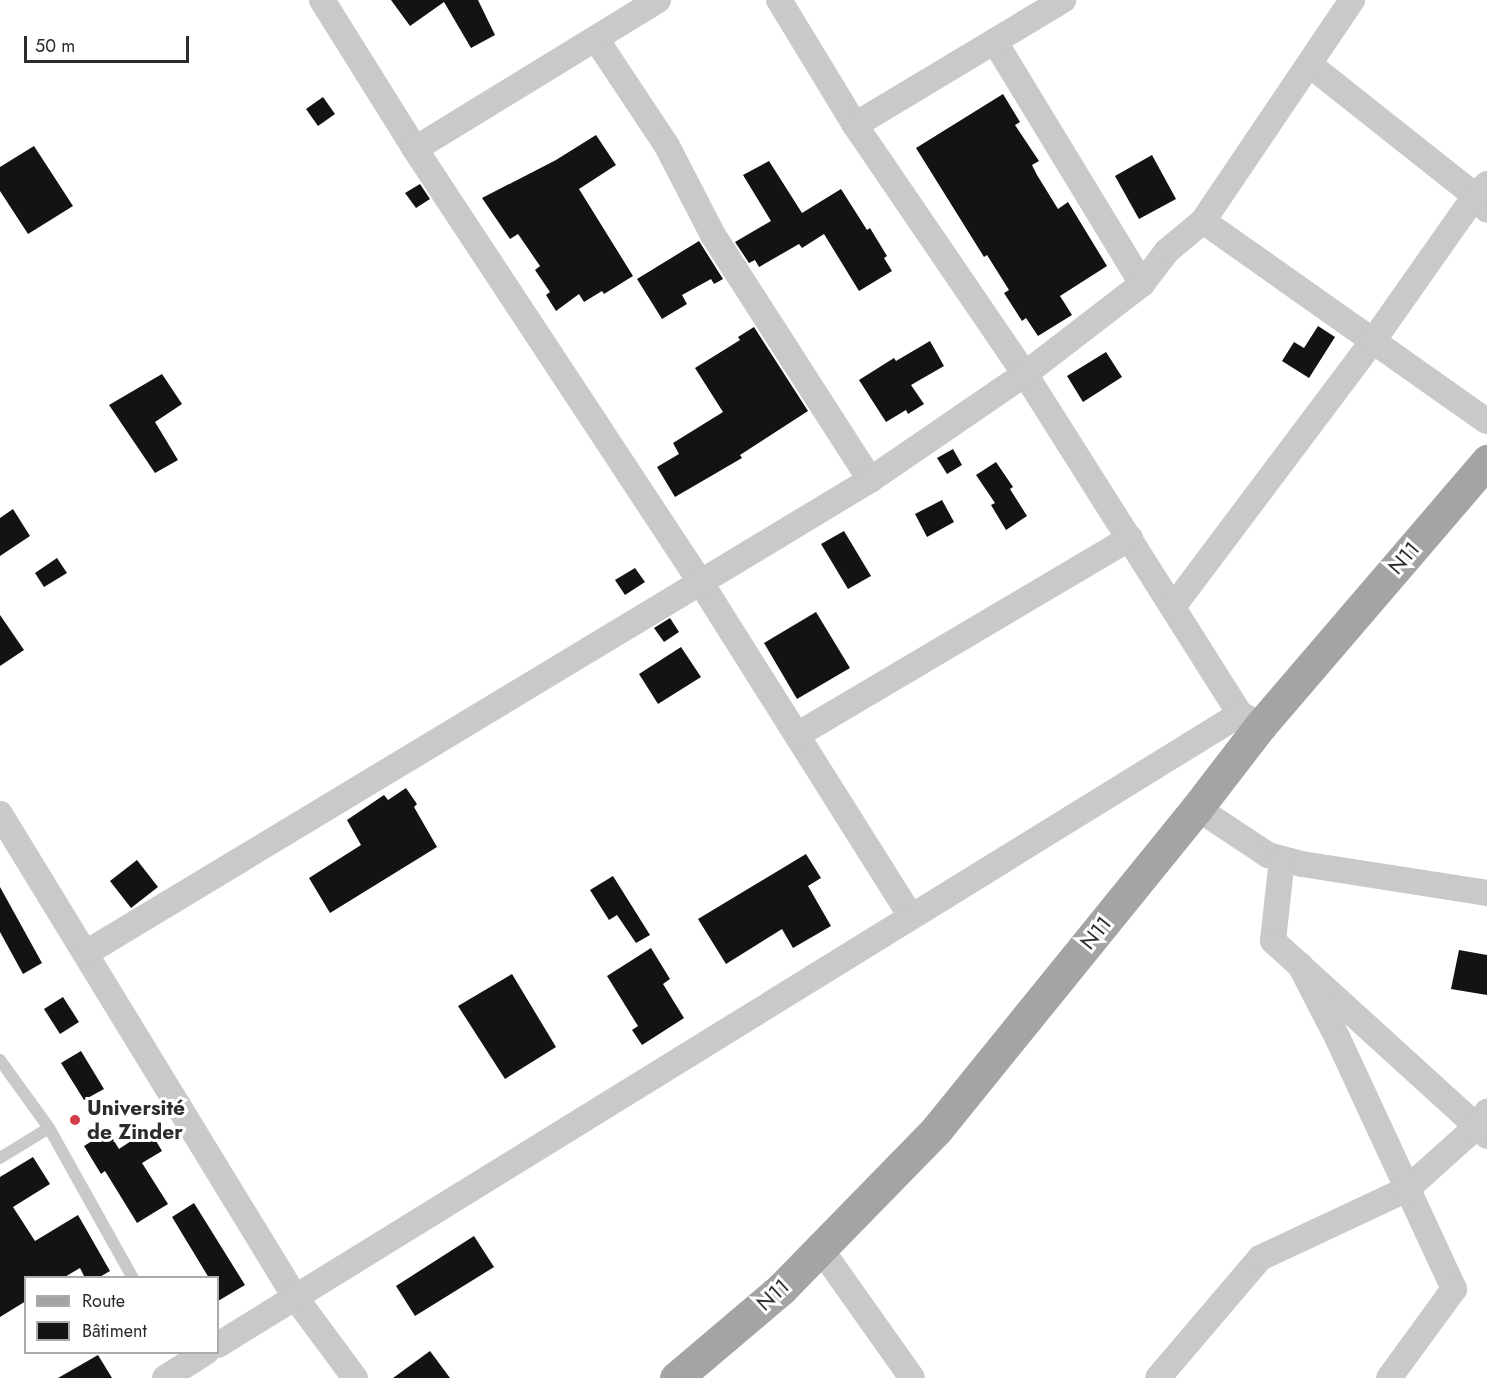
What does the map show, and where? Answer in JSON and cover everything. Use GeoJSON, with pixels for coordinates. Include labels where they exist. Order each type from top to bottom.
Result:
{"type":"FeatureCollection","features":[{"type":"Feature","properties":{"kind":"main road","name":"N11"},"geometry":{"type":"LineString","coordinates":[[676,1378],[781,1289],[937,1129],[1197,808],[1250,719],[1487,461]]}},
{"type":"Feature","properties":{"kind":"street"},"geometry":{"type":"LineString","coordinates":[[322,0],[415,149],[701,583],[911,916]]}},
{"type":"Feature","properties":{"kind":"street"},"geometry":{"type":"LineString","coordinates":[[415,149],[658,0]]}},
{"type":"Feature","properties":{"kind":"street"},"geometry":{"type":"LineString","coordinates":[[219,1344],[911,916],[1250,719],[1173,607],[1025,374],[855,125],[779,0]]}},
{"type":"Feature","properties":{"kind":"street"},"geometry":{"type":"LineString","coordinates":[[855,125],[1063,0]]}},
{"type":"Feature","properties":{"kind":"street"},"geometry":{"type":"LineString","coordinates":[[86,953],[870,480],[1025,374],[1142,284],[1167,251],[1203,221],[1352,0]]}},
{"type":"Feature","properties":{"kind":"street"},"geometry":{"type":"LineString","coordinates":[[596,39],[667,147],[714,235],[870,480]]}},
{"type":"Feature","properties":{"kind":"street"},"geometry":{"type":"LineString","coordinates":[[995,42],[1142,284]]}},
{"type":"Feature","properties":{"kind":"street"},"geometry":{"type":"LineString","coordinates":[[1173,607],[1483,197],[1310,65]]}},
{"type":"Feature","properties":{"kind":"street"},"geometry":{"type":"LineString","coordinates":[[1203,221],[1487,421]]}},
{"type":"Feature","properties":{"kind":"street"},"geometry":{"type":"LineString","coordinates":[[797,735],[1130,538]]}},
{"type":"Feature","properties":{"kind":"street"},"geometry":{"type":"LineString","coordinates":[[1197,808],[1268,855],[1487,893]]}},
{"type":"Feature","properties":{"kind":"street"},"geometry":{"type":"LineString","coordinates":[[0,814],[295,1297],[355,1378]]}},
{"type":"Feature","properties":{"kind":"street"},"geometry":{"type":"LineString","coordinates":[[1158,1378],[1260,1257],[1407,1189],[1483,1125],[1273,941],[1282,859]]}},
{"type":"Feature","properties":{"kind":"street"},"geometry":{"type":"LineString","coordinates":[[1300,965],[1338,1039],[1454,1289],[1393,1376]]}},
{"type":"Feature","properties":{"kind":"street"},"geometry":{"type":"LineString","coordinates":[[820,1248],[912,1378]]}},
{"type":"Feature","properties":{"kind":"street"},"geometry":{"type":"LineString","coordinates":[[165,1378],[204,1354]]}},
{"type":"Feature","properties":{"kind":"lane"},"geometry":{"type":"LineString","coordinates":[[0,1060],[49,1128],[132,1276]]}},
{"type":"Feature","properties":{"kind":"lane"},"geometry":{"type":"LineString","coordinates":[[0,1158],[49,1128]]}},
{"type":"Feature","properties":{"kind":"building"},"geometry":{"type":"Polygon","coordinates":[[[391,0],[478,0],[495,35],[471,48],[444,2],[410,26],[391,0]]]}},
{"type":"Feature","properties":{"kind":"building"},"geometry":{"type":"Polygon","coordinates":[[[1003,94],[1020,122],[1015,125],[1039,161],[1032,165],[1037,175],[1058,209],[1068,202],[1107,266],[1060,296],[1072,315],[1038,336],[1026,318],[1022,321],[1004,293],[1009,290],[987,255],[984,257],[916,148],[1003,94]]]}},
{"type":"Feature","properties":{"kind":"building"},"geometry":{"type":"Polygon","coordinates":[[[323,97],[335,114],[318,126],[306,109],[323,97]]]}},
{"type":"Feature","properties":{"kind":"building"},"geometry":{"type":"Polygon","coordinates":[[[596,135],[616,165],[579,189],[633,276],[604,294],[602,291],[584,302],[579,294],[556,311],[546,295],[550,292],[535,270],[540,266],[518,234],[510,239],[482,198],[556,160],[596,135]]]}},
{"type":"Feature","properties":{"kind":"building"},"geometry":{"type":"Polygon","coordinates":[[[34,146],[73,206],[28,234],[0,191],[0,167],[34,146]]]}},
{"type":"Feature","properties":{"kind":"building"},"geometry":{"type":"Polygon","coordinates":[[[1152,155],[1176,199],[1139,219],[1115,176],[1152,155]]]}},
{"type":"Feature","properties":{"kind":"building"},"geometry":{"type":"Polygon","coordinates":[[[769,161],[802,213],[841,189],[867,230],[870,228],[887,256],[884,258],[892,271],[859,291],[824,234],[802,248],[799,244],[759,267],[755,260],[749,263],[735,242],[771,221],[743,175],[769,161]]]}},
{"type":"Feature","properties":{"kind":"building"},"geometry":{"type":"Polygon","coordinates":[[[420,184],[430,199],[416,208],[405,193],[420,184]]]}},
{"type":"Feature","properties":{"kind":"building"},"geometry":{"type":"Polygon","coordinates":[[[699,241],[723,279],[714,284],[711,279],[682,295],[687,304],[662,319],[637,279],[699,241]]]}},
{"type":"Feature","properties":{"kind":"building"},"geometry":{"type":"Polygon","coordinates":[[[1318,326],[1335,337],[1309,378],[1282,361],[1294,342],[1304,348],[1318,326]]]}},
{"type":"Feature","properties":{"kind":"building"},"geometry":{"type":"Polygon","coordinates":[[[754,327],[808,411],[740,455],[742,458],[675,497],[657,467],[679,454],[673,443],[723,412],[695,368],[740,340],[738,337],[754,327]]]}},
{"type":"Feature","properties":{"kind":"building"},"geometry":{"type":"Polygon","coordinates":[[[930,341],[944,366],[911,385],[924,404],[908,414],[906,410],[886,422],[859,380],[894,358],[896,361],[930,341]]]}},
{"type":"Feature","properties":{"kind":"building"},"geometry":{"type":"Polygon","coordinates":[[[1106,352],[1122,377],[1083,402],[1067,376],[1106,352]]]}},
{"type":"Feature","properties":{"kind":"building"},"geometry":{"type":"Polygon","coordinates":[[[162,374],[182,404],[155,422],[178,460],[155,473],[109,405],[162,374]]]}},
{"type":"Feature","properties":{"kind":"building"},"geometry":{"type":"Polygon","coordinates":[[[953,449],[962,465],[947,474],[937,458],[953,449]]]}},
{"type":"Feature","properties":{"kind":"building"},"geometry":{"type":"Polygon","coordinates":[[[996,462],[1013,487],[1010,489],[1027,516],[1006,530],[991,505],[995,503],[976,475],[996,462]]]}},
{"type":"Feature","properties":{"kind":"building"},"geometry":{"type":"Polygon","coordinates":[[[942,500],[954,522],[927,537],[915,514],[942,500]]]}},
{"type":"Feature","properties":{"kind":"building"},"geometry":{"type":"Polygon","coordinates":[[[13,509],[30,536],[0,556],[0,518],[13,509]]]}},
{"type":"Feature","properties":{"kind":"building"},"geometry":{"type":"Polygon","coordinates":[[[844,531],[871,576],[848,589],[821,544],[844,531]]]}},
{"type":"Feature","properties":{"kind":"building"},"geometry":{"type":"Polygon","coordinates":[[[57,558],[67,573],[44,587],[35,573],[57,558]]]}},
{"type":"Feature","properties":{"kind":"building"},"geometry":{"type":"Polygon","coordinates":[[[635,568],[645,582],[625,595],[615,580],[635,568]]]}},
{"type":"Feature","properties":{"kind":"building"},"geometry":{"type":"Polygon","coordinates":[[[816,612],[850,668],[797,699],[764,643],[816,612]]]}},
{"type":"Feature","properties":{"kind":"building"},"geometry":{"type":"Polygon","coordinates":[[[0,615],[24,650],[0,666],[0,615]]]}},
{"type":"Feature","properties":{"kind":"building"},"geometry":{"type":"Polygon","coordinates":[[[670,618],[679,632],[664,642],[654,628],[670,618]]]}},
{"type":"Feature","properties":{"kind":"building"},"geometry":{"type":"Polygon","coordinates":[[[681,647],[701,677],[658,704],[639,674],[681,647]]]}},
{"type":"Feature","properties":{"kind":"building"},"geometry":{"type":"Polygon","coordinates":[[[406,788],[417,804],[414,807],[437,847],[330,913],[309,878],[361,845],[347,820],[384,795],[388,800],[406,788]]]}},
{"type":"Feature","properties":{"kind":"building"},"geometry":{"type":"Polygon","coordinates":[[[806,854],[821,878],[808,886],[831,926],[793,948],[782,929],[726,964],[698,919],[806,854]]]}},
{"type":"Feature","properties":{"kind":"building"},"geometry":{"type":"Polygon","coordinates":[[[137,860],[158,887],[131,908],[110,881],[137,860]]]}},
{"type":"Feature","properties":{"kind":"building"},"geometry":{"type":"Polygon","coordinates":[[[613,876],[650,935],[636,943],[617,915],[609,920],[590,890],[613,876]]]}},
{"type":"Feature","properties":{"kind":"building"},"geometry":{"type":"Polygon","coordinates":[[[0,887],[42,963],[23,974],[0,932],[0,887]]]}},
{"type":"Feature","properties":{"kind":"building"},"geometry":{"type":"Polygon","coordinates":[[[651,948],[670,979],[663,984],[684,1018],[642,1045],[632,1030],[638,1026],[607,976],[651,948]]]}},
{"type":"Feature","properties":{"kind":"building"},"geometry":{"type":"Polygon","coordinates":[[[1459,950],[1487,955],[1487,995],[1451,989],[1459,950]]]}},
{"type":"Feature","properties":{"kind":"building"},"geometry":{"type":"Polygon","coordinates":[[[512,974],[556,1047],[505,1079],[458,1006],[512,974]]]}},
{"type":"Feature","properties":{"kind":"building"},"geometry":{"type":"Polygon","coordinates":[[[63,997],[79,1022],[60,1034],[44,1009],[63,997]]]}},
{"type":"Feature","properties":{"kind":"building"},"geometry":{"type":"Polygon","coordinates":[[[81,1051],[104,1089],[84,1100],[61,1063],[81,1051]]]}},
{"type":"Feature","properties":{"kind":"building"},"geometry":{"type":"Polygon","coordinates":[[[149,1129],[162,1151],[142,1163],[168,1204],[137,1223],[105,1171],[101,1174],[84,1146],[108,1131],[119,1149],[149,1129]]]}},
{"type":"Feature","properties":{"kind":"building"},"geometry":{"type":"Polygon","coordinates":[[[33,1157],[50,1184],[13,1207],[35,1241],[78,1215],[110,1271],[101,1276],[84,1276],[80,1268],[66,1276],[24,1276],[24,1302],[0,1317],[0,1177],[33,1157]]]}},
{"type":"Feature","properties":{"kind":"building"},"geometry":{"type":"Polygon","coordinates":[[[194,1203],[245,1285],[219,1300],[219,1276],[208,1276],[172,1217],[194,1203]]]}},
{"type":"Feature","properties":{"kind":"building"},"geometry":{"type":"Polygon","coordinates":[[[474,1236],[494,1267],[415,1316],[396,1286],[474,1236]]]}},
{"type":"Feature","properties":{"kind":"building"},"geometry":{"type":"Polygon","coordinates":[[[430,1351],[450,1378],[393,1378],[430,1351]]]}},
{"type":"Feature","properties":{"kind":"building"},"geometry":{"type":"Polygon","coordinates":[[[98,1355],[112,1378],[58,1378],[98,1355]]]}},
{"type":"Feature","properties":{"kind":"place","name":"Université de Zinder"},"geometry":{"type":"Point","coordinates":[75,1120]}}]}
